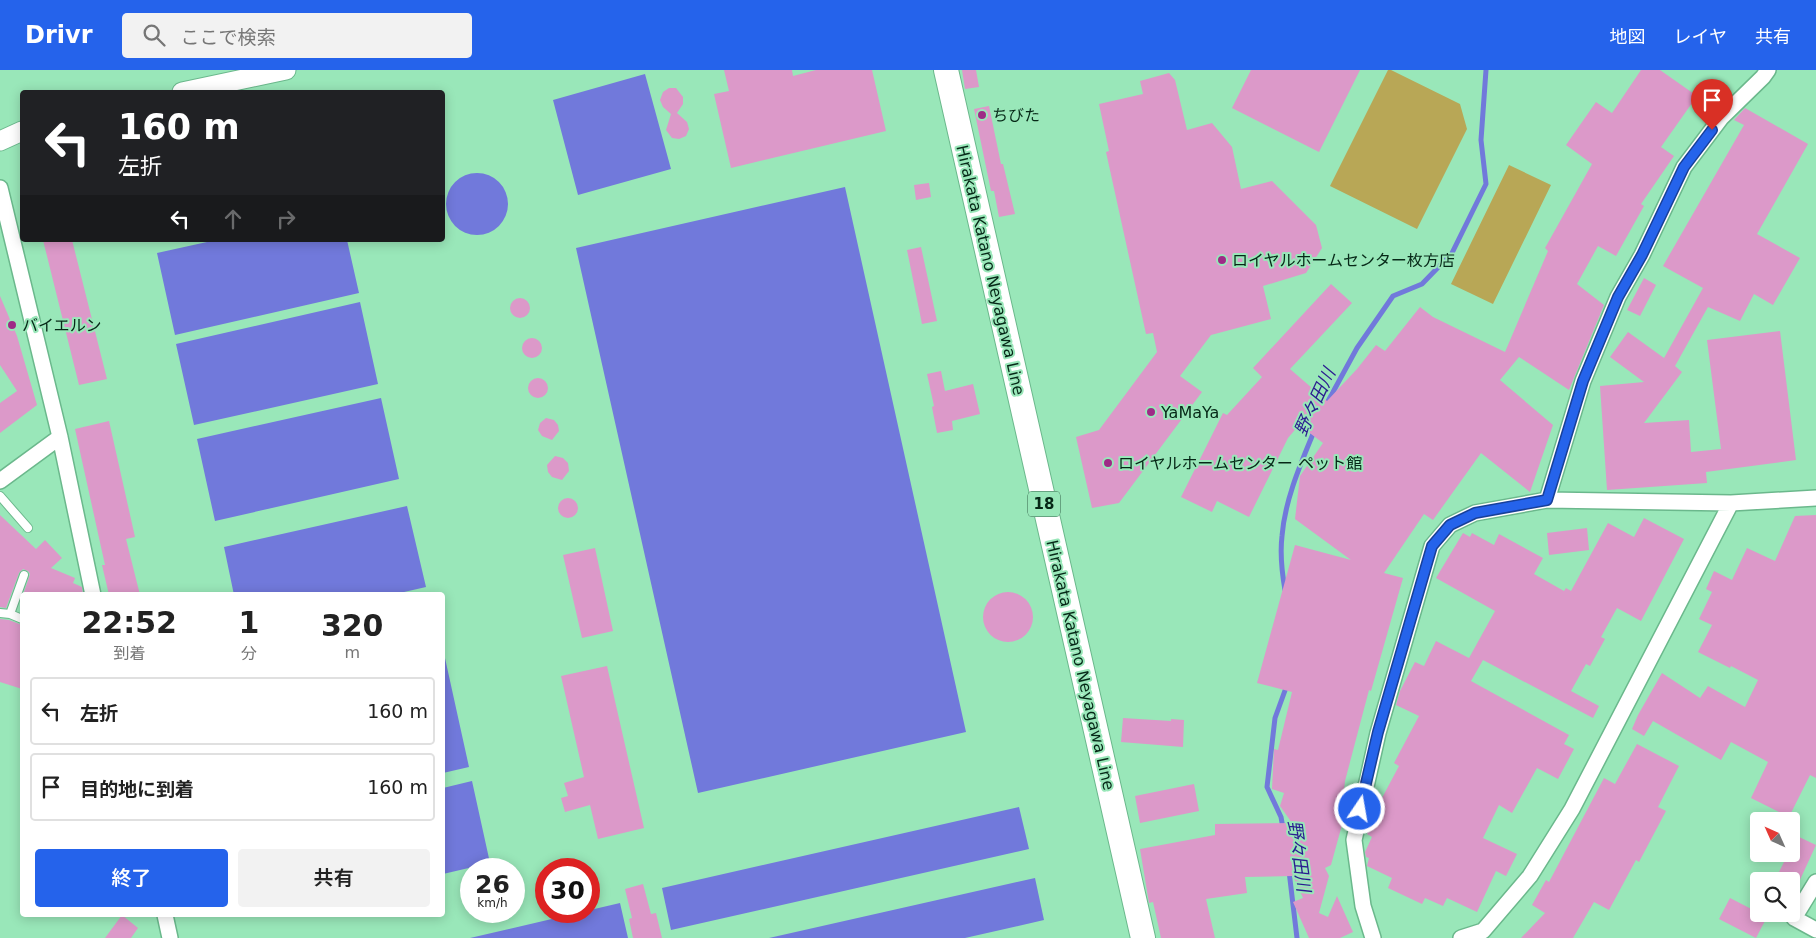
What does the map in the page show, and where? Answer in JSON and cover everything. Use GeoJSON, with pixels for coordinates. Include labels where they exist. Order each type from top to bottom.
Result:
{"type":"FeatureCollection","features":[{"type":"Feature","properties":{"kind":"main road","name":"Hirakata Katano Neyagawa Line"},"geometry":{"type":"LineString","coordinates":[[946,70],[1143,938]]}},
{"type":"Feature","properties":{"kind":"street"},"geometry":{"type":"LineString","coordinates":[[191,90],[286,70]]}},
{"type":"Feature","properties":{"kind":"street"},"geometry":{"type":"LineString","coordinates":[[1547,500],[1561,450],[1587,372],[1618,297],[1642,255],[1684,167],[1721,118],[1768,70]]}},
{"type":"Feature","properties":{"kind":"street"},"geometry":{"type":"LineString","coordinates":[[0,141],[20,132]]}},
{"type":"Feature","properties":{"kind":"street"},"geometry":{"type":"LineString","coordinates":[[0,188],[60,437],[92,592]]}},
{"type":"Feature","properties":{"kind":"street"},"geometry":{"type":"LineString","coordinates":[[0,481],[60,437]]}},
{"type":"Feature","properties":{"kind":"street"},"geometry":{"type":"LineString","coordinates":[[1372,938],[1363,906],[1354,840],[1378,732],[1432,546],[1450,525],[1475,513],[1547,500],[1731,503],[1816,498]]}},
{"type":"Feature","properties":{"kind":"street"},"geometry":{"type":"LineString","coordinates":[[1461,938],[1483,931],[1530,876],[1572,809],[1731,503]]}},
{"type":"Feature","properties":{"kind":"street"},"geometry":{"type":"LineString","coordinates":[[1812,928],[1794,918],[1816,882]]}},
{"type":"Feature","properties":{"kind":"street"},"geometry":{"type":"LineString","coordinates":[[165,917],[170,938]]}},
{"type":"Feature","properties":{"kind":"lane"},"geometry":{"type":"LineString","coordinates":[[0,496],[28,528]]}},
{"type":"Feature","properties":{"kind":"lane"},"geometry":{"type":"LineString","coordinates":[[10,614],[24,576]]}},
{"type":"Feature","properties":{"kind":"lane"},"geometry":{"type":"LineString","coordinates":[[0,613],[10,614],[20,619]]}},
{"type":"Feature","properties":{"kind":"shaded area"},"geometry":{"type":"Polygon","coordinates":[[[1388,70],[1460,104],[1467,129],[1417,229],[1330,186],[1388,70]]]}},
{"type":"Feature","properties":{"kind":"shaded area"},"geometry":{"type":"Polygon","coordinates":[[[1509,165],[1551,185],[1493,304],[1451,284],[1509,165]]]}},
{"type":"Feature","properties":{"kind":"water"},"geometry":{"type":"Polygon","coordinates":[[[645,74],[671,169],[578,195],[553,100],[645,74]]]}},
{"type":"Feature","properties":{"kind":"water"},"geometry":{"type":"Polygon","coordinates":[[[477,173],[489,176],[499,182],[505,192],[508,204],[505,216],[499,226],[489,232],[477,235],[465,232],[455,226],[449,216],[446,204],[449,192],[455,182],[465,176],[477,173]]]}},
{"type":"Feature","properties":{"kind":"water"},"geometry":{"type":"Polygon","coordinates":[[[845,187],[966,732],[698,793],[576,248],[845,187]]]}},
{"type":"Feature","properties":{"kind":"water"},"geometry":{"type":"Polygon","coordinates":[[[207,242],[347,242],[359,293],[175,335],[157,253],[207,242]]]}},
{"type":"Feature","properties":{"kind":"water"},"geometry":{"type":"Polygon","coordinates":[[[360,302],[378,384],[194,425],[176,344],[360,302]]]}},
{"type":"Feature","properties":{"kind":"water"},"geometry":{"type":"Polygon","coordinates":[[[381,398],[399,479],[215,521],[197,439],[381,398]]]}},
{"type":"Feature","properties":{"kind":"water"},"geometry":{"type":"Polygon","coordinates":[[[407,506],[426,587],[404,592],[233,592],[224,547],[407,506]]]}},
{"type":"Feature","properties":{"kind":"water"},"geometry":{"type":"Polygon","coordinates":[[[445,658],[469,767],[445,772],[445,658]]]}},
{"type":"Feature","properties":{"kind":"water"},"geometry":{"type":"Polygon","coordinates":[[[472,781],[489,858],[460,858],[460,870],[445,874],[445,788],[472,781]]]}},
{"type":"Feature","properties":{"kind":"water"},"geometry":{"type":"Polygon","coordinates":[[[1019,807],[1029,849],[671,930],[662,888],[1019,807]]]}},
{"type":"Feature","properties":{"kind":"water"},"geometry":{"type":"Polygon","coordinates":[[[1035,878],[1044,920],[965,938],[769,938],[1035,878]]]}},
{"type":"Feature","properties":{"kind":"water"},"geometry":{"type":"Polygon","coordinates":[[[620,903],[628,938],[470,938],[535,923],[600,923],[600,908],[620,903]]]}},
{"type":"Feature","properties":{"kind":"building"},"geometry":{"type":"Polygon","coordinates":[[[724,70],[792,70],[793,76],[816,70],[872,70],[886,131],[731,168],[714,94],[729,91],[724,70]]]}},
{"type":"Feature","properties":{"kind":"building"},"geometry":{"type":"Polygon","coordinates":[[[962,70],[976,70],[979,87],[965,89],[962,70]]]}},
{"type":"Feature","properties":{"kind":"building"},"geometry":{"type":"Polygon","coordinates":[[[1251,70],[1360,70],[1319,152],[1232,108],[1251,70]]]}},
{"type":"Feature","properties":{"kind":"building"},"geometry":{"type":"Polygon","coordinates":[[[1641,70],[1660,70],[1697,96],[1661,147],[1674,156],[1641,204],[1644,206],[1616,256],[1598,246],[1577,284],[1604,305],[1569,390],[1519,357],[1500,380],[1553,425],[1530,492],[1481,453],[1433,520],[1424,514],[1384,573],[1403,578],[1371,691],[1369,690],[1345,781],[1344,790],[1351,792],[1331,865],[1325,868],[1329,876],[1319,913],[1328,917],[1337,896],[1353,932],[1340,938],[1309,938],[1293,902],[1303,898],[1293,876],[1245,877],[1247,893],[1206,899],[1215,938],[1161,938],[1153,902],[1149,903],[1140,849],[1215,835],[1215,824],[1292,823],[1280,806],[1284,793],[1272,789],[1274,749],[1278,750],[1292,692],[1257,683],[1295,545],[1351,560],[1295,519],[1300,476],[1323,443],[1299,425],[1288,438],[1249,517],[1217,501],[1212,512],[1181,497],[1223,413],[1227,415],[1262,377],[1253,368],[1331,284],[1352,303],[1290,369],[1327,401],[1357,369],[1376,345],[1385,351],[1420,307],[1433,317],[1505,352],[1548,251],[1545,248],[1592,164],[1566,145],[1596,102],[1612,113],[1641,70]]]}},
{"type":"Feature","properties":{"kind":"building","name":"ロイヤルホームセンター枚方店"},"geometry":{"type":"Polygon","coordinates":[[[1169,73],[1175,80],[1187,130],[1212,123],[1232,147],[1241,189],[1272,181],[1316,225],[1322,248],[1306,273],[1263,286],[1271,319],[1211,335],[1180,376],[1202,392],[1119,503],[1092,508],[1076,437],[1099,430],[1157,352],[1153,333],[1146,334],[1106,152],[1109,151],[1099,104],[1143,94],[1140,81],[1169,73]]]}},
{"type":"Feature","properties":{"kind":"building"},"geometry":{"type":"Polygon","coordinates":[[[669,88],[676,88],[683,97],[683,104],[677,113],[687,122],[689,129],[686,136],[679,139],[672,138],[666,130],[671,114],[663,107],[660,100],[663,92],[669,88]]]}},
{"type":"Feature","properties":{"kind":"building"},"geometry":{"type":"Polygon","coordinates":[[[989,106],[1001,164],[1003,164],[1015,214],[999,217],[994,191],[991,191],[974,109],[989,106]]]}},
{"type":"Feature","properties":{"kind":"building"},"geometry":{"type":"Polygon","coordinates":[[[1745,108],[1808,144],[1757,234],[1800,258],[1773,305],[1754,294],[1740,321],[1708,307],[1675,366],[1682,372],[1644,423],[1689,420],[1691,452],[1721,449],[1707,340],[1780,331],[1796,460],[1706,472],[1707,483],[1607,490],[1600,386],[1644,382],[1610,357],[1628,332],[1664,358],[1703,288],[1663,266],[1744,125],[1734,120],[1745,108]]]}},
{"type":"Feature","properties":{"kind":"building"},"geometry":{"type":"Polygon","coordinates":[[[929,183],[931,197],[916,200],[914,185],[929,183]]]}},
{"type":"Feature","properties":{"kind":"building"},"geometry":{"type":"Polygon","coordinates":[[[43,242],[73,242],[107,379],[79,385],[43,242]]]}},
{"type":"Feature","properties":{"kind":"building"},"geometry":{"type":"Polygon","coordinates":[[[921,247],[937,321],[922,324],[907,250],[921,247]]]}},
{"type":"Feature","properties":{"kind":"building"},"geometry":{"type":"Polygon","coordinates":[[[1644,278],[1656,285],[1640,316],[1627,310],[1644,278]]]}},
{"type":"Feature","properties":{"kind":"building"},"geometry":{"type":"Polygon","coordinates":[[[0,296],[17,336],[37,405],[0,433],[0,403],[17,391],[0,365],[0,296]]]}},
{"type":"Feature","properties":{"kind":"building"},"geometry":{"type":"Polygon","coordinates":[[[520,298],[527,301],[530,308],[527,315],[520,318],[513,315],[510,308],[513,301],[520,298]]]}},
{"type":"Feature","properties":{"kind":"building"},"geometry":{"type":"Polygon","coordinates":[[[532,338],[539,341],[542,348],[539,355],[532,358],[525,355],[522,348],[525,341],[532,338]]]}},
{"type":"Feature","properties":{"kind":"building"},"geometry":{"type":"Polygon","coordinates":[[[941,371],[945,391],[973,384],[980,414],[952,421],[953,430],[937,433],[932,407],[934,406],[927,374],[941,371]]]}},
{"type":"Feature","properties":{"kind":"building"},"geometry":{"type":"Polygon","coordinates":[[[538,378],[545,381],[548,388],[545,395],[538,398],[531,395],[528,388],[531,381],[538,378]]]}},
{"type":"Feature","properties":{"kind":"building"},"geometry":{"type":"Polygon","coordinates":[[[546,418],[554,420],[558,425],[559,431],[552,440],[542,436],[538,430],[540,423],[546,418]]]}},
{"type":"Feature","properties":{"kind":"building"},"geometry":{"type":"Polygon","coordinates":[[[109,421],[135,537],[126,539],[139,592],[108,592],[102,565],[105,565],[75,429],[109,421]]]}},
{"type":"Feature","properties":{"kind":"building"},"geometry":{"type":"Polygon","coordinates":[[[555,456],[563,458],[568,463],[569,471],[562,480],[552,477],[548,472],[547,465],[555,456]]]}},
{"type":"Feature","properties":{"kind":"building"},"geometry":{"type":"Polygon","coordinates":[[[568,498],[575,501],[578,508],[575,515],[568,518],[561,515],[558,508],[561,501],[568,498]]]}},
{"type":"Feature","properties":{"kind":"building"},"geometry":{"type":"Polygon","coordinates":[[[0,515],[36,549],[45,540],[62,558],[51,568],[75,578],[73,583],[82,587],[83,592],[24,592],[30,574],[23,569],[19,573],[6,608],[0,607],[0,515]]]}},
{"type":"Feature","properties":{"kind":"building"},"geometry":{"type":"Polygon","coordinates":[[[1816,515],[1816,778],[1810,775],[1792,812],[1779,812],[1751,798],[1768,762],[1731,742],[1721,760],[1653,721],[1644,736],[1632,729],[1662,673],[1700,698],[1708,686],[1745,707],[1758,680],[1698,652],[1712,625],[1699,619],[1712,592],[1706,589],[1714,571],[1732,580],[1747,548],[1775,561],[1795,516],[1816,515]]]}},
{"type":"Feature","properties":{"kind":"building"},"geometry":{"type":"Polygon","coordinates":[[[1644,518],[1684,539],[1641,621],[1617,608],[1601,637],[1605,639],[1590,666],[1586,664],[1571,691],[1599,706],[1593,718],[1483,660],[1471,681],[1569,735],[1564,744],[1574,749],[1558,779],[1537,768],[1512,813],[1499,805],[1483,838],[1517,854],[1506,876],[1496,871],[1477,912],[1447,898],[1443,906],[1425,898],[1422,904],[1388,888],[1392,878],[1367,866],[1369,858],[1366,857],[1365,852],[1372,837],[1367,834],[1377,812],[1375,811],[1399,766],[1394,763],[1419,716],[1396,705],[1400,691],[1415,662],[1424,666],[1436,641],[1469,658],[1495,611],[1436,578],[1463,533],[1470,537],[1472,533],[1494,545],[1499,534],[1543,558],[1534,574],[1564,591],[1566,588],[1571,591],[1608,523],[1634,537],[1644,518]]]}},
{"type":"Feature","properties":{"kind":"building"},"geometry":{"type":"Polygon","coordinates":[[[1587,528],[1589,550],[1549,555],[1547,533],[1587,528]]]}},
{"type":"Feature","properties":{"kind":"building"},"geometry":{"type":"Polygon","coordinates":[[[595,548],[613,631],[582,638],[563,555],[595,548]]]}},
{"type":"Feature","properties":{"kind":"building"},"geometry":{"type":"Polygon","coordinates":[[[1008,592],[1018,594],[1026,599],[1031,607],[1033,617],[1031,627],[1026,635],[1018,640],[1008,642],[998,640],[990,635],[985,627],[983,617],[985,607],[990,599],[998,594],[1008,592]]]}},
{"type":"Feature","properties":{"kind":"building"},"geometry":{"type":"Polygon","coordinates":[[[0,619],[20,624],[20,688],[0,682],[0,619]]]}},
{"type":"Feature","properties":{"kind":"building"},"geometry":{"type":"Polygon","coordinates":[[[607,666],[644,828],[598,839],[590,805],[565,812],[561,798],[568,796],[564,783],[584,777],[561,676],[607,666]]]}},
{"type":"Feature","properties":{"kind":"building"},"geometry":{"type":"Polygon","coordinates":[[[1123,718],[1184,720],[1183,747],[1121,742],[1123,718]]]}},
{"type":"Feature","properties":{"kind":"building"},"geometry":{"type":"Polygon","coordinates":[[[1637,744],[1679,766],[1658,807],[1666,811],[1639,862],[1636,860],[1609,910],[1594,902],[1573,938],[1521,938],[1545,913],[1532,905],[1546,880],[1549,882],[1604,778],[1615,784],[1637,744]]]}},
{"type":"Feature","properties":{"kind":"building"},"geometry":{"type":"Polygon","coordinates":[[[1194,784],[1199,811],[1140,823],[1135,796],[1194,784]]]}},
{"type":"Feature","properties":{"kind":"building"},"geometry":{"type":"Polygon","coordinates":[[[1800,837],[1816,845],[1800,880],[1800,872],[1779,872],[1784,862],[1800,862],[1800,837]]]}},
{"type":"Feature","properties":{"kind":"building"},"geometry":{"type":"Polygon","coordinates":[[[643,884],[651,914],[656,913],[662,938],[633,938],[629,919],[632,918],[625,889],[643,884]]]}},
{"type":"Feature","properties":{"kind":"building"},"geometry":{"type":"Polygon","coordinates":[[[1730,898],[1750,908],[1750,922],[1764,922],[1756,938],[1719,919],[1730,898]]]}},
{"type":"Feature","properties":{"kind":"building"},"geometry":{"type":"Polygon","coordinates":[[[121,917],[124,917],[138,928],[131,938],[105,938],[121,917]]]}},
{"type":"Feature","properties":{"kind":"waterway","name":"野々田川"},"geometry":{"type":"LineString","coordinates":[[1327,403],[1357,348],[1393,296],[1422,284],[1452,253],[1486,184],[1481,140],[1486,70]]}},
{"type":"Feature","properties":{"kind":"waterway","name":"野々田川"},"geometry":{"type":"LineString","coordinates":[[1285,590],[1281,543],[1286,508],[1294,481],[1315,429]]}},
{"type":"Feature","properties":{"kind":"waterway","name":"野々田川"},"geometry":{"type":"LineString","coordinates":[[1283,828],[1281,817],[1267,787],[1275,718],[1287,685]]}},
{"type":"Feature","properties":{"kind":"waterway","name":"野々田川"},"geometry":{"type":"LineString","coordinates":[[1289,871],[1297,938]]}},
{"type":"Feature","properties":{"kind":"place","name":"ちびた"},"geometry":{"type":"Point","coordinates":[982,115]}},
{"type":"Feature","properties":{"kind":"place","name":"ロイヤルホームセンター枚方店"},"geometry":{"type":"Point","coordinates":[1222,260]}},
{"type":"Feature","properties":{"kind":"place","name":"バイエルン"},"geometry":{"type":"Point","coordinates":[12,325]}},
{"type":"Feature","properties":{"kind":"place","name":"YaMaYa"},"geometry":{"type":"Point","coordinates":[1151,412]}},
{"type":"Feature","properties":{"kind":"place","name":"ロイヤルホームセンター ペット館"},"geometry":{"type":"Point","coordinates":[1108,463]}},
{"type":"Feature","properties":{"kind":"route"},"geometry":{"type":"LineString","coordinates":[[1360,809],[1378,732],[1432,546],[1450,525],[1475,513],[1547,500],[1583,381],[1618,297],[1642,255],[1684,167],[1712,130]]}}]}
